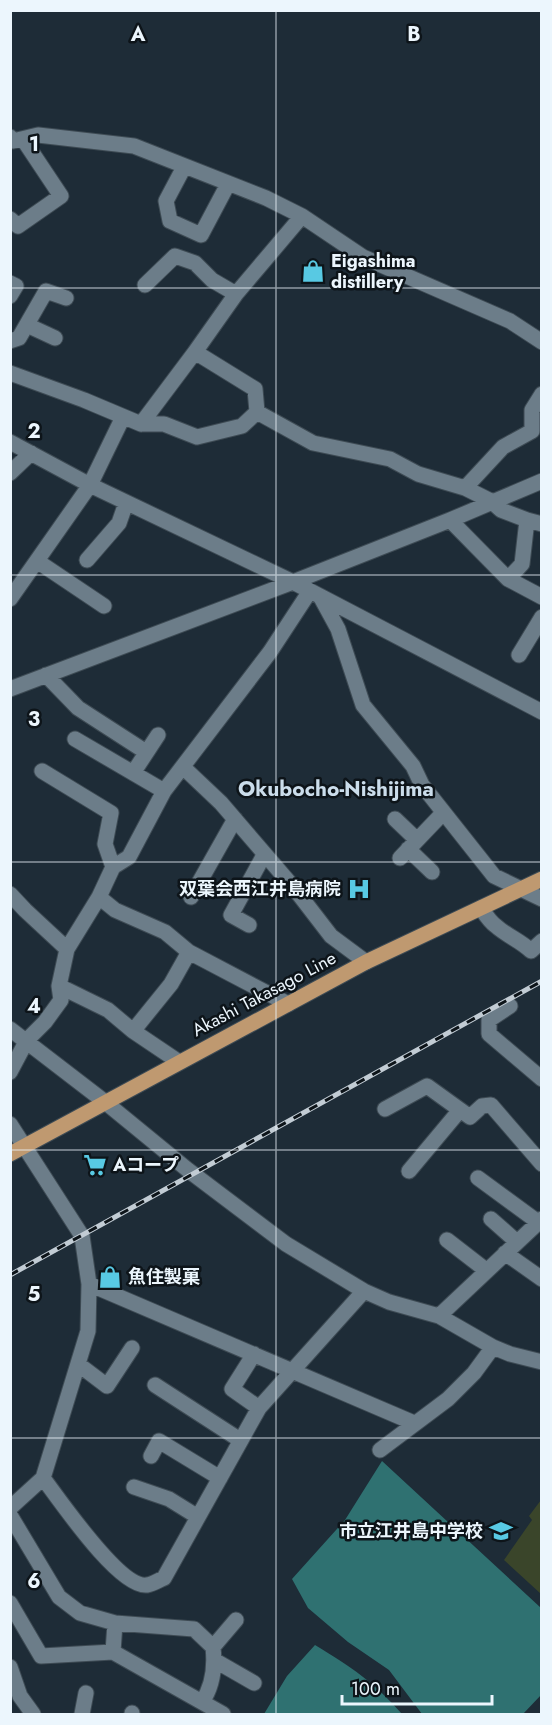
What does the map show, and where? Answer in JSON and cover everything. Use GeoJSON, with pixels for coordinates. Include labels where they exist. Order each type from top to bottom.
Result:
{"type":"FeatureCollection","features":[{"type":"Feature","properties":{"kind":"main road","name":"Akashi Takasago Line"},"geometry":{"type":"LineString","coordinates":[[10,1154],[366,962],[542,879]]}},
{"type":"Feature","properties":{"kind":"street"},"geometry":{"type":"LineString","coordinates":[[10,219],[18,226],[61,196],[14,140],[38,135],[134,146],[266,198],[302,216],[363,257],[510,321],[542,342]]}},
{"type":"Feature","properties":{"kind":"street"},"geometry":{"type":"LineString","coordinates":[[184,166],[166,201],[170,221],[201,235],[228,184]]}},
{"type":"Feature","properties":{"kind":"street"},"geometry":{"type":"LineString","coordinates":[[141,424],[236,294],[302,216]]}},
{"type":"Feature","properties":{"kind":"street"},"geometry":{"type":"LineString","coordinates":[[145,285],[175,256],[195,263],[212,280],[236,294]]}},
{"type":"Feature","properties":{"kind":"street"},"geometry":{"type":"LineString","coordinates":[[10,283],[16,286],[10,297]]}},
{"type":"Feature","properties":{"kind":"street"},"geometry":{"type":"LineString","coordinates":[[10,341],[19,338],[46,291],[66,298]]}},
{"type":"Feature","properties":{"kind":"street"},"geometry":{"type":"LineString","coordinates":[[27,325],[55,338]]}},
{"type":"Feature","properties":{"kind":"street"},"geometry":{"type":"LineString","coordinates":[[195,352],[255,389],[257,412]]}},
{"type":"Feature","properties":{"kind":"street"},"geometry":{"type":"LineString","coordinates":[[10,373],[141,424],[164,424],[197,437],[242,426],[257,412]]}},
{"type":"Feature","properties":{"kind":"street"},"geometry":{"type":"LineString","coordinates":[[465,488],[503,447],[532,431],[532,410],[542,394]]}},
{"type":"Feature","properties":{"kind":"street"},"geometry":{"type":"LineString","coordinates":[[257,412],[313,443],[390,459],[418,474],[465,488],[491,501],[501,510],[534,522],[522,564],[508,579]]}},
{"type":"Feature","properties":{"kind":"street"},"geometry":{"type":"LineString","coordinates":[[10,599],[90,485],[123,417]]}},
{"type":"Feature","properties":{"kind":"street"},"geometry":{"type":"LineString","coordinates":[[10,442],[126,503],[315,593],[542,712]]}},
{"type":"Feature","properties":{"kind":"street"},"geometry":{"type":"LineString","coordinates":[[10,473],[31,453]]}},
{"type":"Feature","properties":{"kind":"street"},"geometry":{"type":"LineString","coordinates":[[10,689],[293,582],[542,481]]}},
{"type":"Feature","properties":{"kind":"street"},"geometry":{"type":"LineString","coordinates":[[87,560],[119,523],[126,503]]}},
{"type":"Feature","properties":{"kind":"street"},"geometry":{"type":"LineString","coordinates":[[450,520],[508,579],[542,597]]}},
{"type":"Feature","properties":{"kind":"street"},"geometry":{"type":"LineString","coordinates":[[37,561],[104,606]]}},
{"type":"Feature","properties":{"kind":"street"},"geometry":{"type":"LineString","coordinates":[[10,1072],[27,1040],[45,1022],[61,1000],[59,986],[67,949],[99,897],[113,867],[129,857],[164,791],[315,593]]}},
{"type":"Feature","properties":{"kind":"street"},"geometry":{"type":"LineString","coordinates":[[315,593],[338,629],[363,705],[413,766],[422,785],[494,876],[542,899]]}},
{"type":"Feature","properties":{"kind":"street"},"geometry":{"type":"LineString","coordinates":[[519,655],[542,617]]}},
{"type":"Feature","properties":{"kind":"street"},"geometry":{"type":"LineString","coordinates":[[46,675],[78,708],[146,752]]}},
{"type":"Feature","properties":{"kind":"street"},"geometry":{"type":"LineString","coordinates":[[133,773],[158,735]]}},
{"type":"Feature","properties":{"kind":"street"},"geometry":{"type":"LineString","coordinates":[[75,739],[164,791]]}},
{"type":"Feature","properties":{"kind":"street"},"geometry":{"type":"LineString","coordinates":[[183,767],[221,803],[332,936],[366,962]]}},
{"type":"Feature","properties":{"kind":"street"},"geometry":{"type":"LineString","coordinates":[[42,771],[111,813],[105,844],[113,867]]}},
{"type":"Feature","properties":{"kind":"street"},"geometry":{"type":"LineString","coordinates":[[408,849],[443,813]]}},
{"type":"Feature","properties":{"kind":"street"},"geometry":{"type":"LineString","coordinates":[[191,897],[235,819]]}},
{"type":"Feature","properties":{"kind":"street"},"geometry":{"type":"LineString","coordinates":[[394,819],[408,849],[432,872]]}},
{"type":"Feature","properties":{"kind":"street"},"geometry":{"type":"LineString","coordinates":[[249,925],[231,915],[264,855]]}},
{"type":"Feature","properties":{"kind":"street"},"geometry":{"type":"LineString","coordinates":[[10,894],[67,949]]}},
{"type":"Feature","properties":{"kind":"street"},"geometry":{"type":"LineString","coordinates":[[99,897],[115,910],[165,932],[189,952],[288,1004]]}},
{"type":"Feature","properties":{"kind":"street"},"geometry":{"type":"LineString","coordinates":[[481,908],[494,925],[531,951],[542,940]]}},
{"type":"Feature","properties":{"kind":"street"},"geometry":{"type":"LineString","coordinates":[[133,1031],[171,984],[189,952]]}},
{"type":"Feature","properties":{"kind":"street"},"geometry":{"type":"LineString","coordinates":[[59,986],[108,1010],[133,1031],[179,1062]]}},
{"type":"Feature","properties":{"kind":"street"},"geometry":{"type":"LineString","coordinates":[[510,1006],[489,1020],[489,1034],[542,1079]]}},
{"type":"Feature","properties":{"kind":"street"},"geometry":{"type":"LineString","coordinates":[[10,1029],[27,1040],[188,1170],[286,1244],[364,1291],[389,1302],[439,1316],[493,1347],[542,1362]]}},
{"type":"Feature","properties":{"kind":"street"},"geometry":{"type":"LineString","coordinates":[[386,1109],[427,1086],[470,1117],[482,1106],[491,1105],[542,1164]]}},
{"type":"Feature","properties":{"kind":"street"},"geometry":{"type":"LineString","coordinates":[[409,1171],[460,1110]]}},
{"type":"Feature","properties":{"kind":"street"},"geometry":{"type":"LineString","coordinates":[[10,1124],[82,1236],[89,1284],[88,1331],[43,1478],[10,1508]]}},
{"type":"Feature","properties":{"kind":"street"},"geometry":{"type":"LineString","coordinates":[[439,1316],[540,1220],[478,1178]]}},
{"type":"Feature","properties":{"kind":"street"},"geometry":{"type":"LineString","coordinates":[[491,1219],[517,1242]]}},
{"type":"Feature","properties":{"kind":"street"},"geometry":{"type":"LineString","coordinates":[[447,1240],[486,1271]]}},
{"type":"Feature","properties":{"kind":"street"},"geometry":{"type":"LineString","coordinates":[[505,1253],[542,1279]]}},
{"type":"Feature","properties":{"kind":"street"},"geometry":{"type":"LineString","coordinates":[[89,1284],[414,1423]]}},
{"type":"Feature","properties":{"kind":"street"},"geometry":{"type":"LineString","coordinates":[[43,1478],[101,1555],[134,1582],[146,1585],[164,1578],[259,1408],[364,1291]]}},
{"type":"Feature","properties":{"kind":"street"},"geometry":{"type":"LineString","coordinates":[[380,1450],[448,1399],[474,1373],[493,1347]]}},
{"type":"Feature","properties":{"kind":"street"},"geometry":{"type":"LineString","coordinates":[[78,1365],[107,1386],[132,1348]]}},
{"type":"Feature","properties":{"kind":"street"},"geometry":{"type":"LineString","coordinates":[[254,1354],[232,1389],[259,1408]]}},
{"type":"Feature","properties":{"kind":"street"},"geometry":{"type":"LineString","coordinates":[[155,1385],[240,1440]]}},
{"type":"Feature","properties":{"kind":"street"},"geometry":{"type":"LineString","coordinates":[[151,1456],[159,1441],[219,1478]]}},
{"type":"Feature","properties":{"kind":"street"},"geometry":{"type":"LineString","coordinates":[[134,1487],[169,1499],[198,1517]]}},
{"type":"Feature","properties":{"kind":"street"},"geometry":{"type":"LineString","coordinates":[[10,1515],[59,1597],[80,1613],[115,1623],[194,1629],[214,1653],[254,1683]]}},
{"type":"Feature","properties":{"kind":"street"},"geometry":{"type":"LineString","coordinates":[[10,1603],[41,1656],[113,1652],[220,1714]]}},
{"type":"Feature","properties":{"kind":"street"},"geometry":{"type":"LineString","coordinates":[[202,1702],[209,1692],[214,1653],[236,1620]]}},
{"type":"Feature","properties":{"kind":"street"},"geometry":{"type":"LineString","coordinates":[[113,1652],[115,1623]]}},
{"type":"Feature","properties":{"kind":"street"},"geometry":{"type":"LineString","coordinates":[[10,1667],[15,1700],[33,1714]]}},
{"type":"Feature","properties":{"kind":"street"},"geometry":{"type":"LineString","coordinates":[[82,1714],[86,1693]]}},
{"type":"Feature","properties":{"kind":"shaded area"},"geometry":{"type":"Polygon","coordinates":[[[382,1461],[541,1608],[541,1695],[523,1714],[422,1714],[389,1670],[348,1642],[308,1608],[292,1579],[345,1520],[382,1461]]]}},
{"type":"Feature","properties":{"kind":"shaded area"},"geometry":{"type":"Polygon","coordinates":[[[541,1500],[541,1594],[504,1560],[532,1520],[529,1516],[541,1500]]]}},
{"type":"Feature","properties":{"kind":"shaded area"},"geometry":{"type":"Polygon","coordinates":[[[315,1645],[362,1676],[402,1714],[264,1714],[287,1676],[315,1645]]]}},
{"type":"Feature","properties":{"kind":"railway"},"geometry":{"type":"LineString","coordinates":[[10,1275],[542,981]]}},
{"type":"Feature","properties":{"kind":"place","name":"Eigashima distillery"},"geometry":{"type":"Point","coordinates":[313,271]}},
{"type":"Feature","properties":{"kind":"place","name":"双葉会西江井島病院"},"geometry":{"type":"Point","coordinates":[359,889]}},
{"type":"Feature","properties":{"kind":"place","name":"Aコープ"},"geometry":{"type":"Point","coordinates":[95,1165]}},
{"type":"Feature","properties":{"kind":"place","name":"魚住製菓"},"geometry":{"type":"Point","coordinates":[110,1277]}},
{"type":"Feature","properties":{"kind":"place","name":"市立江井島中学校"},"geometry":{"type":"Point","coordinates":[501,1531]}},
{"type":"Feature","properties":{"kind":"district","name":"Okubocho-Nishijima"},"geometry":{"type":"Point","coordinates":[336,789]}}]}
